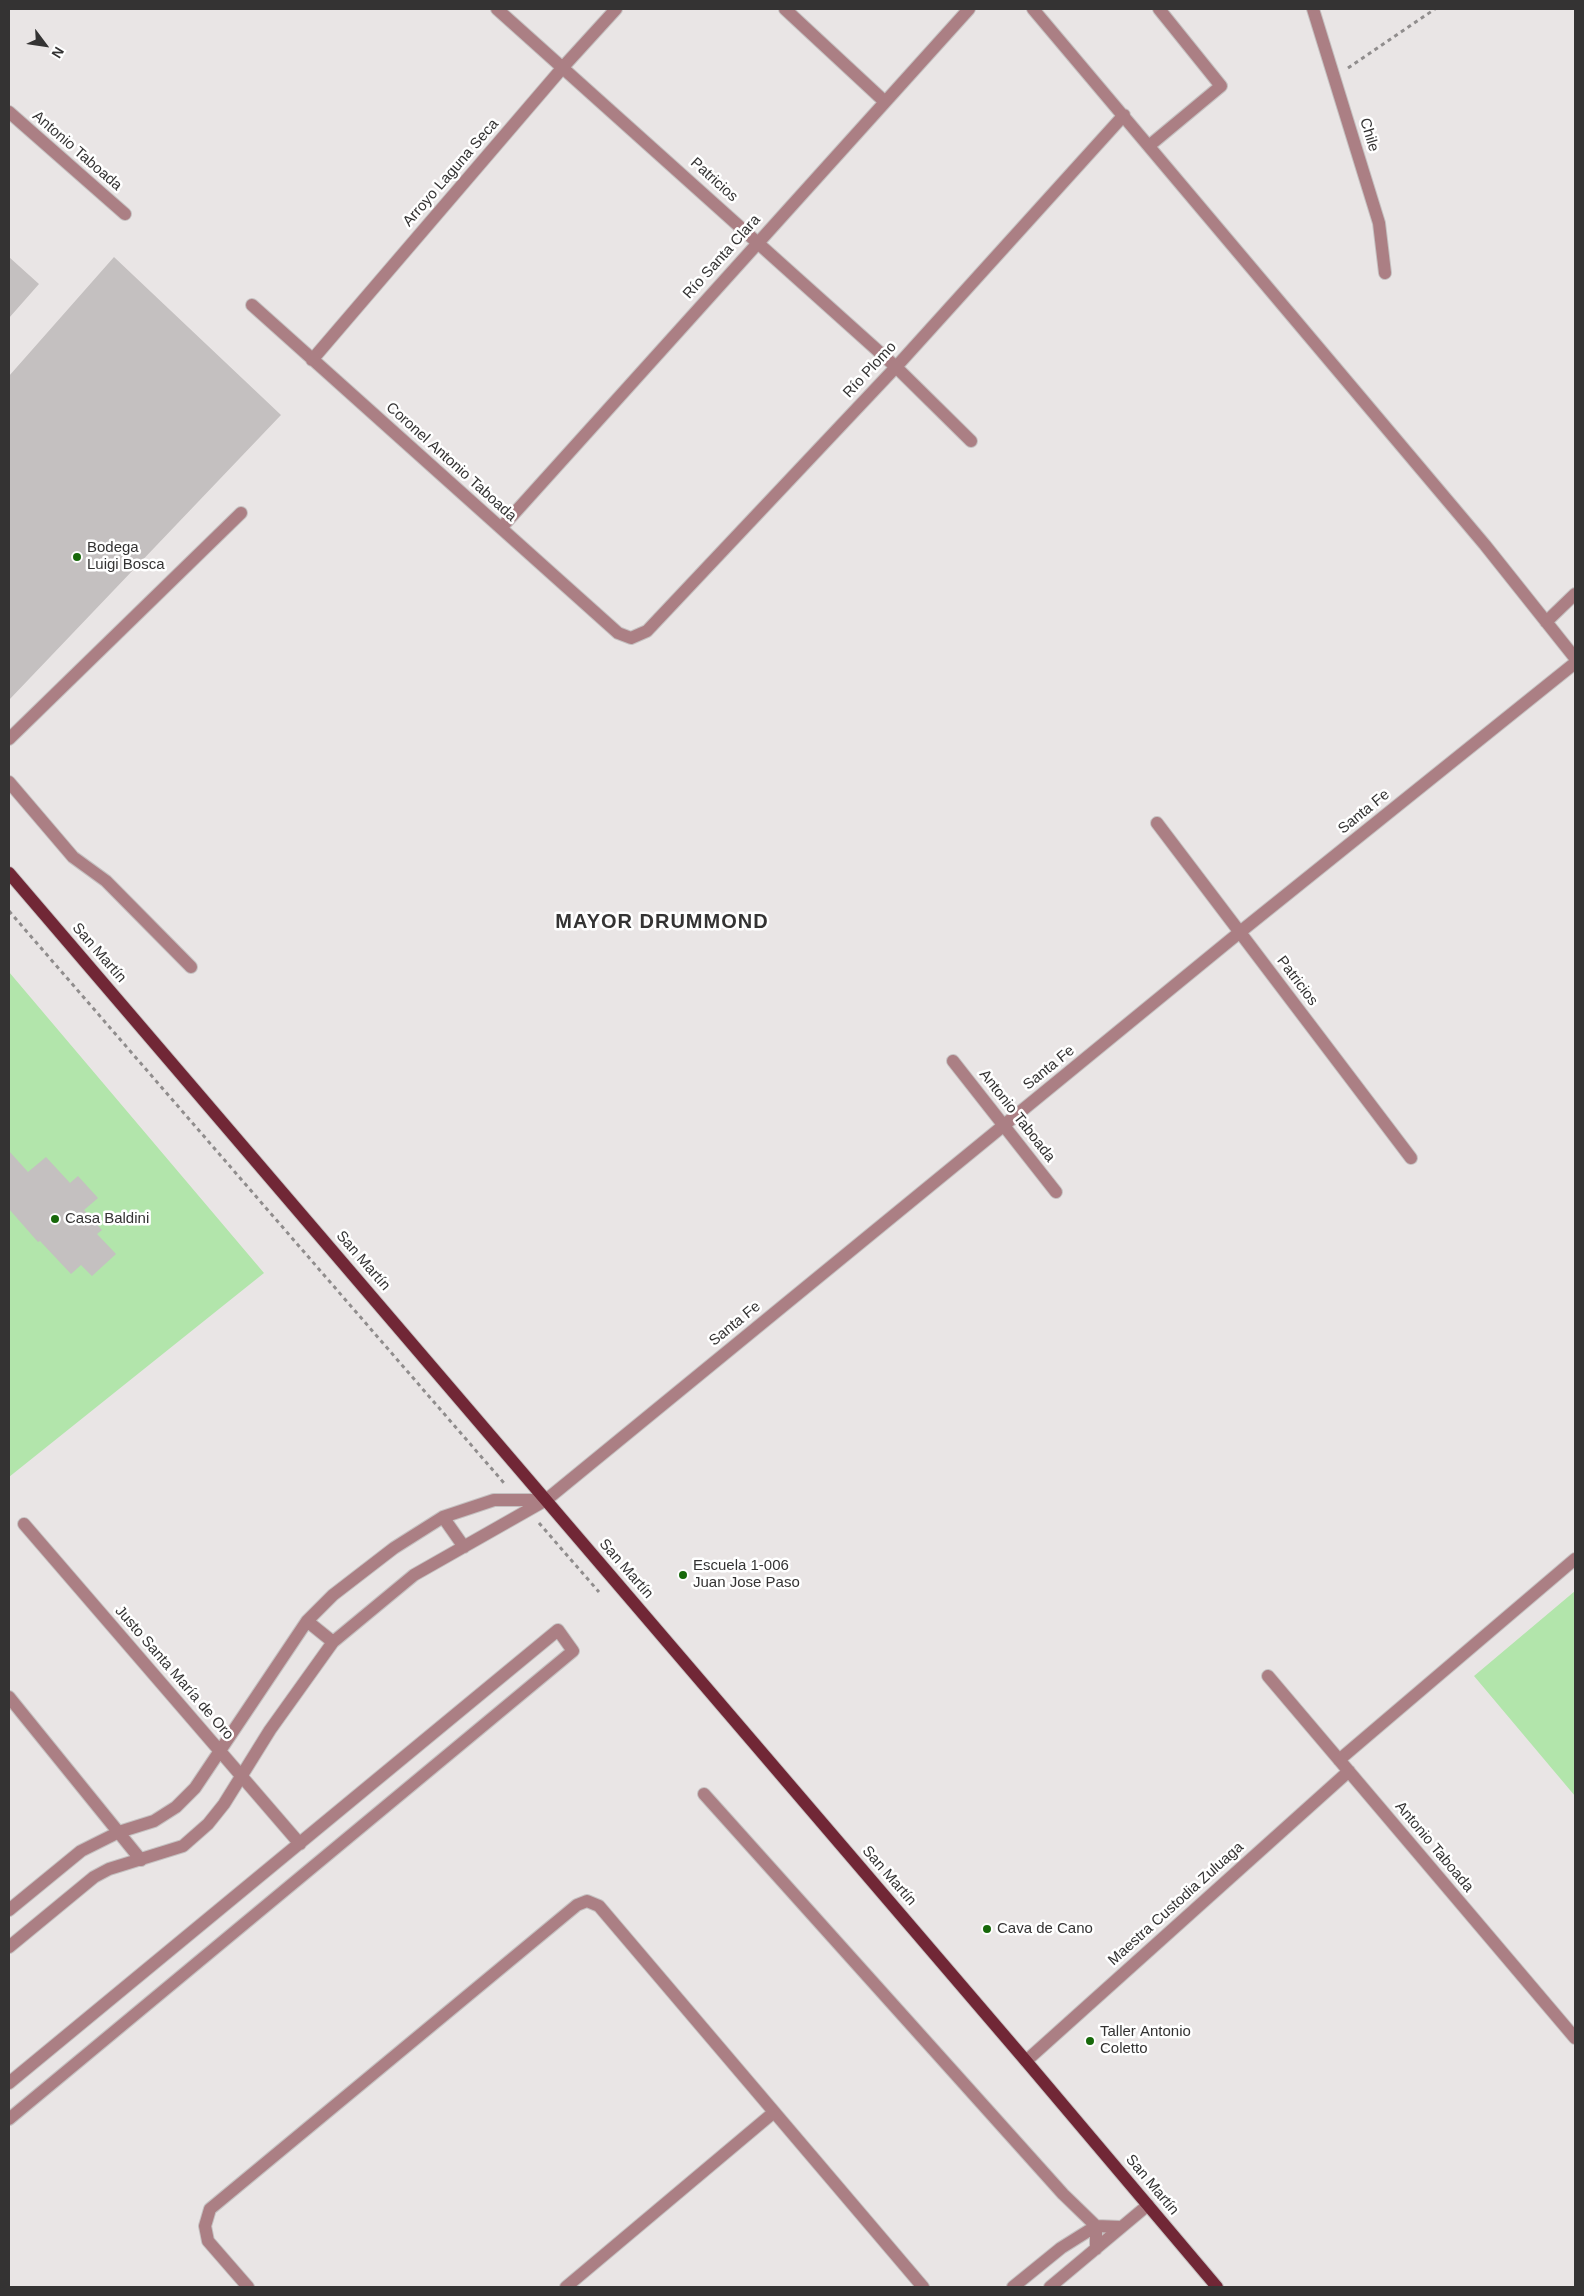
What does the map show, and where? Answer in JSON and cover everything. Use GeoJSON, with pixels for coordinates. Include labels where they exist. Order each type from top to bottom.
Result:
{"type":"FeatureCollection","features":[{"type":"Feature","properties":{"kind":"main road","name":"San Martín"},"geometry":{"type":"LineString","coordinates":[[9,873],[1026,2060],[1217,2287]]}},
{"type":"Feature","properties":{"kind":"street","name":"Patricios"},"geometry":{"type":"LineString","coordinates":[[497,9],[564,66],[896,367],[971,441]]}},
{"type":"Feature","properties":{"kind":"street","name":"Arroyo Laguna Seca"},"geometry":{"type":"LineString","coordinates":[[312,360],[564,66],[616,9]]}},
{"type":"Feature","properties":{"kind":"street"},"geometry":{"type":"LineString","coordinates":[[785,9],[884,101]]}},
{"type":"Feature","properties":{"kind":"street","name":"Río Santa Clara"},"geometry":{"type":"LineString","coordinates":[[501,528],[757,241],[969,9]]}},
{"type":"Feature","properties":{"kind":"street"},"geometry":{"type":"LineString","coordinates":[[1033,9],[1124,114],[1485,545],[1575,658]]}},
{"type":"Feature","properties":{"kind":"street"},"geometry":{"type":"LineString","coordinates":[[1150,145],[1222,86],[1159,9]]}},
{"type":"Feature","properties":{"kind":"street","name":"Chile"},"geometry":{"type":"LineString","coordinates":[[1313,9],[1379,222],[1385,273]]}},
{"type":"Feature","properties":{"kind":"street","name":"Antonio Taboada"},"geometry":{"type":"LineString","coordinates":[[9,112],[125,214]]}},
{"type":"Feature","properties":{"kind":"street","name":"Río Plomo"},"geometry":{"type":"LineString","coordinates":[[631,638],[647,632],[896,367],[1124,114]]}},
{"type":"Feature","properties":{"kind":"street","name":"Coronel Antonio Taboada"},"geometry":{"type":"LineString","coordinates":[[252,305],[618,633],[631,638]]}},
{"type":"Feature","properties":{"kind":"street"},"geometry":{"type":"LineString","coordinates":[[9,739],[242,513]]}},
{"type":"Feature","properties":{"kind":"street"},"geometry":{"type":"LineString","coordinates":[[1546,622],[1575,594]]}},
{"type":"Feature","properties":{"kind":"street","name":"Santa Fe"},"geometry":{"type":"LineString","coordinates":[[9,1947],[94,1877],[108,1869],[183,1846],[208,1824],[270,1730],[333,1642],[414,1575],[546,1500],[1240,932],[1575,664]]}},
{"type":"Feature","properties":{"kind":"street"},"geometry":{"type":"LineString","coordinates":[[9,782],[73,857],[106,881],[191,967]]}},
{"type":"Feature","properties":{"kind":"street","name":"Patricios"},"geometry":{"type":"LineString","coordinates":[[1157,823],[1411,1158]]}},
{"type":"Feature","properties":{"kind":"street","name":"Antonio Taboada"},"geometry":{"type":"LineString","coordinates":[[953,1061],[1056,1192]]}},
{"type":"Feature","properties":{"kind":"street"},"geometry":{"type":"LineString","coordinates":[[9,1910],[81,1851],[119,1832],[154,1822],[176,1807],[195,1788],[307,1621],[354,1578],[394,1548],[443,1517],[494,1500],[546,1500]]}},
{"type":"Feature","properties":{"kind":"street"},"geometry":{"type":"LineString","coordinates":[[443,1517],[464,1546]]}},
{"type":"Feature","properties":{"kind":"street","name":"Justo Santa María de Oro"},"geometry":{"type":"LineString","coordinates":[[24,1524],[300,1844]]}},
{"type":"Feature","properties":{"kind":"street"},"geometry":{"type":"LineString","coordinates":[[1339,1760],[1575,1559]]}},
{"type":"Feature","properties":{"kind":"street"},"geometry":{"type":"LineString","coordinates":[[307,1621],[333,1642]]}},
{"type":"Feature","properties":{"kind":"street"},"geometry":{"type":"LineString","coordinates":[[9,2084],[558,1630],[573,1651],[9,2119]]}},
{"type":"Feature","properties":{"kind":"street","name":"Antonio Taboada"},"geometry":{"type":"LineString","coordinates":[[1268,1676],[1575,2038]]}},
{"type":"Feature","properties":{"kind":"street"},"geometry":{"type":"LineString","coordinates":[[9,1697],[141,1860]]}},
{"type":"Feature","properties":{"kind":"street","name":"Maestra Custodia Zuluaga"},"geometry":{"type":"LineString","coordinates":[[1026,2060],[1349,1771]]}},
{"type":"Feature","properties":{"kind":"street"},"geometry":{"type":"LineString","coordinates":[[704,1794],[1063,2194],[1096,2226],[1096,2249]]}},
{"type":"Feature","properties":{"kind":"street"},"geometry":{"type":"LineString","coordinates":[[248,2287],[208,2241],[205,2226],[210,2209],[577,1905],[587,1901],[598,1906],[923,2287]]}},
{"type":"Feature","properties":{"kind":"street"},"geometry":{"type":"LineString","coordinates":[[566,2287],[773,2113]]}},
{"type":"Feature","properties":{"kind":"street"},"geometry":{"type":"LineString","coordinates":[[1050,2287],[1148,2204]]}},
{"type":"Feature","properties":{"kind":"street"},"geometry":{"type":"LineString","coordinates":[[1013,2287],[1061,2248],[1096,2226],[1121,2227]]}},
{"type":"Feature","properties":{"kind":"path"},"geometry":{"type":"LineString","coordinates":[[1335,77],[1435,9]]}},
{"type":"Feature","properties":{"kind":"path"},"geometry":{"type":"LineString","coordinates":[[9,911],[519,1500]]}},
{"type":"Feature","properties":{"kind":"path"},"geometry":{"type":"LineString","coordinates":[[528,1510],[605,1599]]}},
{"type":"Feature","properties":{"kind":"green space"},"geometry":{"type":"Polygon","coordinates":[[[9,972],[264,1273],[9,1477],[9,972]]]}},
{"type":"Feature","properties":{"kind":"green space"},"geometry":{"type":"Polygon","coordinates":[[[1575,1591],[1575,1796],[1474,1676],[1575,1591]]]}},
{"type":"Feature","properties":{"kind":"building"},"geometry":{"type":"Polygon","coordinates":[[[9,257],[39,284],[9,318],[9,257]]]}},
{"type":"Feature","properties":{"kind":"building","name":"Bodega Luigi Bosca"},"geometry":{"type":"Polygon","coordinates":[[[114,257],[281,415],[9,700],[9,376],[114,257]]]}},
{"type":"Feature","properties":{"kind":"building","name":"Casa Baldini"},"geometry":{"type":"Polygon","coordinates":[[[9,1151],[28,1172],[46,1157],[70,1183],[78,1176],[98,1198],[84,1210],[102,1230],[97,1234],[116,1254],[92,1276],[81,1265],[71,1274],[40,1241],[38,1242],[9,1209],[9,1151]]]}},
{"type":"Feature","properties":{"kind":"place","name":"Bodega Luigi Bosca"},"geometry":{"type":"Point","coordinates":[77,557]}},
{"type":"Feature","properties":{"kind":"place","name":"Casa Baldini"},"geometry":{"type":"Point","coordinates":[55,1219]}},
{"type":"Feature","properties":{"kind":"place","name":"Escuela 1-006 Juan Jose Paso"},"geometry":{"type":"Point","coordinates":[683,1575]}},
{"type":"Feature","properties":{"kind":"place","name":"Cava de Cano"},"geometry":{"type":"Point","coordinates":[987,1929]}},
{"type":"Feature","properties":{"kind":"place","name":"Taller Antonio Coletto"},"geometry":{"type":"Point","coordinates":[1090,2041]}},
{"type":"Feature","properties":{"kind":"district","name":"MAYOR DRUMMOND"},"geometry":{"type":"Point","coordinates":[662,922]}}]}
